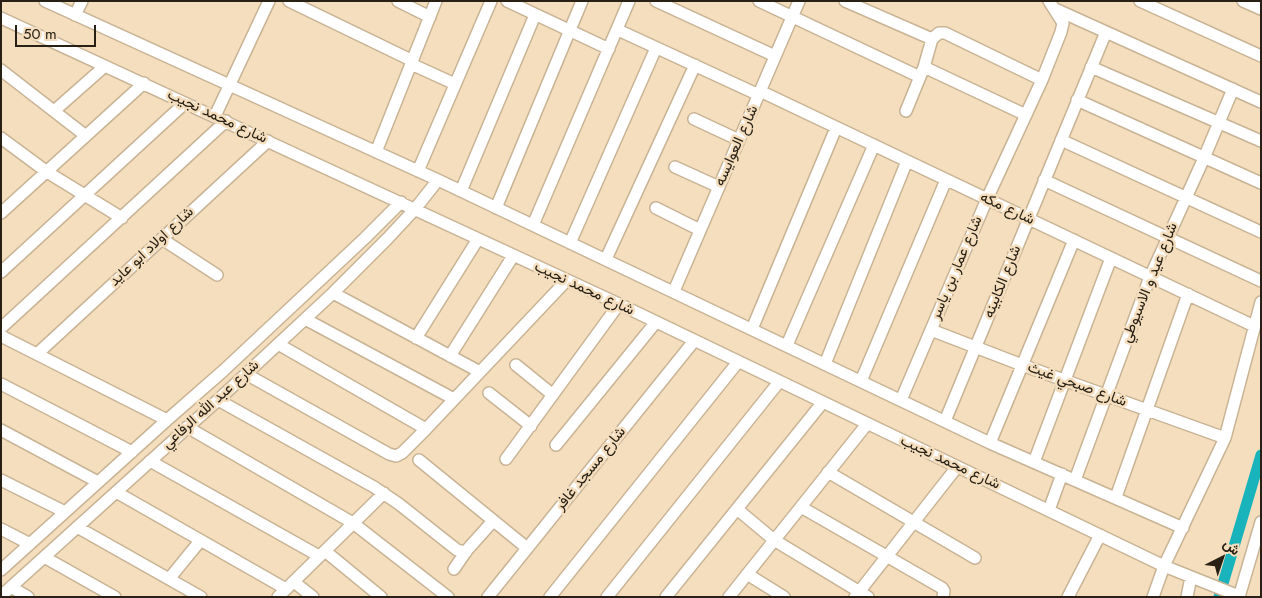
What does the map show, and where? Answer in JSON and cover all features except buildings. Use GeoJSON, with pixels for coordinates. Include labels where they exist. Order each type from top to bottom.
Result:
{"type":"FeatureCollection","features":[{"type":"Feature","properties":{"kind":"street"},"geometry":{"type":"LineString","coordinates":[[46,1],[438,180],[990,443],[1182,528]]}},
{"type":"Feature","properties":{"kind":"street"},"geometry":{"type":"LineString","coordinates":[[75,15],[82,1]]}},
{"type":"Feature","properties":{"kind":"street"},"geometry":{"type":"LineString","coordinates":[[215,116],[269,1]]}},
{"type":"Feature","properties":{"kind":"street"},"geometry":{"type":"LineString","coordinates":[[290,1],[455,84]]}},
{"type":"Feature","properties":{"kind":"street"},"geometry":{"type":"LineString","coordinates":[[398,1],[430,17]]}},
{"type":"Feature","properties":{"kind":"street"},"geometry":{"type":"LineString","coordinates":[[376,152],[436,1]]}},
{"type":"Feature","properties":{"kind":"street"},"geometry":{"type":"LineString","coordinates":[[418,171],[491,1]]}},
{"type":"Feature","properties":{"kind":"street"},"geometry":{"type":"LineString","coordinates":[[507,1],[531,9],[609,50]]}},
{"type":"Feature","properties":{"kind":"street"},"geometry":{"type":"LineString","coordinates":[[496,208],[582,1]]}},
{"type":"Feature","properties":{"kind":"street"},"geometry":{"type":"LineString","coordinates":[[533,225],[629,1]]}},
{"type":"Feature","properties":{"kind":"street"},"geometry":{"type":"LineString","coordinates":[[656,1],[775,56]]}},
{"type":"Feature","properties":{"kind":"street"},"geometry":{"type":"LineString","coordinates":[[759,1],[792,17],[1026,114]]}},
{"type":"Feature","properties":{"kind":"street","name":"شارع العوايسه"},"geometry":{"type":"LineString","coordinates":[[674,291],[799,1]]}},
{"type":"Feature","properties":{"kind":"street"},"geometry":{"type":"LineString","coordinates":[[846,1],[932,39]]}},
{"type":"Feature","properties":{"kind":"street"},"geometry":{"type":"LineString","coordinates":[[1043,1],[1106,32],[1261,102]]}},
{"type":"Feature","properties":{"kind":"street"},"geometry":{"type":"LineString","coordinates":[[1140,1],[1261,56]]}},
{"type":"Feature","properties":{"kind":"street"},"geometry":{"type":"LineString","coordinates":[[1244,1],[1261,8]]}},
{"type":"Feature","properties":{"kind":"street","name":"شارع عمار بن ياسر"},"geometry":{"type":"LineString","coordinates":[[901,400],[987,199],[1042,80],[1063,28],[1063,23],[1052,5]]}},
{"type":"Feature","properties":{"kind":"street"},"geometry":{"type":"LineString","coordinates":[[461,191],[531,9]]}},
{"type":"Feature","properties":{"kind":"street","name":"شارع محمد نجيب"},"geometry":{"type":"LineString","coordinates":[[2,22],[105,66],[401,202],[619,304],[1164,566],[1239,596]]}},
{"type":"Feature","properties":{"kind":"street","name":"شارع مكه"},"geometry":{"type":"LineString","coordinates":[[618,30],[874,145],[1254,326]]}},
{"type":"Feature","properties":{"kind":"street","name":"شارع الكابينه"},"geometry":{"type":"LineString","coordinates":[[945,421],[1106,32]]}},
{"type":"Feature","properties":{"kind":"street"},"geometry":{"type":"LineString","coordinates":[[906,111],[922,72],[932,39],[939,33],[945,33],[1042,80]]}},
{"type":"Feature","properties":{"kind":"street"},"geometry":{"type":"LineString","coordinates":[[570,243],[656,48]]}},
{"type":"Feature","properties":{"kind":"street"},"geometry":{"type":"LineString","coordinates":[[606,259],[695,65]]}},
{"type":"Feature","properties":{"kind":"street"},"geometry":{"type":"LineString","coordinates":[[54,111],[105,66]]}},
{"type":"Feature","properties":{"kind":"street"},"geometry":{"type":"LineString","coordinates":[[1091,67],[1261,142]]}},
{"type":"Feature","properties":{"kind":"street"},"geometry":{"type":"LineString","coordinates":[[1,70],[86,136]]}},
{"type":"Feature","properties":{"kind":"street"},"geometry":{"type":"LineString","coordinates":[[1,213],[144,84]]}},
{"type":"Feature","properties":{"kind":"street","name":"شارع عيد و الاسيوطي"},"geometry":{"type":"LineString","coordinates":[[1075,480],[1150,277],[1233,89]]}},
{"type":"Feature","properties":{"kind":"street"},"geometry":{"type":"LineString","coordinates":[[1077,100],[1261,183]]}},
{"type":"Feature","properties":{"kind":"street"},"geometry":{"type":"LineString","coordinates":[[1,272],[185,103]]}},
{"type":"Feature","properties":{"kind":"street"},"geometry":{"type":"LineString","coordinates":[[694,119],[739,140]]}},
{"type":"Feature","properties":{"kind":"street"},"geometry":{"type":"LineString","coordinates":[[1,328],[226,122]]}},
{"type":"Feature","properties":{"kind":"street"},"geometry":{"type":"LineString","coordinates":[[752,328],[836,128]]}},
{"type":"Feature","properties":{"kind":"street"},"geometry":{"type":"LineString","coordinates":[[1,138],[47,172],[122,218]]}},
{"type":"Feature","properties":{"kind":"street"},"geometry":{"type":"LineString","coordinates":[[1061,140],[1261,232]]}},
{"type":"Feature","properties":{"kind":"street","name":"شارع اولاد ابو عايد"},"geometry":{"type":"LineString","coordinates":[[36,354],[268,141]]}},
{"type":"Feature","properties":{"kind":"street"},"geometry":{"type":"LineString","coordinates":[[787,345],[874,145]]}},
{"type":"Feature","properties":{"kind":"street"},"geometry":{"type":"LineString","coordinates":[[825,364],[907,161]]}},
{"type":"Feature","properties":{"kind":"street"},"geometry":{"type":"LineString","coordinates":[[675,167],[719,187]]}},
{"type":"Feature","properties":{"kind":"street","name":"شارع عبد الله الرفاعي"},"geometry":{"type":"LineString","coordinates":[[1,596],[188,428],[334,293],[415,209],[438,180]]}},
{"type":"Feature","properties":{"kind":"street"},"geometry":{"type":"LineString","coordinates":[[861,381],[946,180]]}},
{"type":"Feature","properties":{"kind":"street"},"geometry":{"type":"LineString","coordinates":[[1044,180],[1261,281]]}},
{"type":"Feature","properties":{"kind":"street","name":"شارع عبد الله الرفاعي"},"geometry":{"type":"LineString","coordinates":[[1,570],[230,365],[401,202]]}},
{"type":"Feature","properties":{"kind":"street"},"geometry":{"type":"LineString","coordinates":[[656,208],[700,230]]}},
{"type":"Feature","properties":{"kind":"street"},"geometry":{"type":"LineString","coordinates":[[162,239],[217,275]]}},
{"type":"Feature","properties":{"kind":"street"},"geometry":{"type":"LineString","coordinates":[[416,338],[478,239]]}},
{"type":"Feature","properties":{"kind":"street"},"geometry":{"type":"LineString","coordinates":[[990,443],[1074,240]]}},
{"type":"Feature","properties":{"kind":"street"},"geometry":{"type":"LineString","coordinates":[[450,356],[514,256]]}},
{"type":"Feature","properties":{"kind":"street"},"geometry":{"type":"LineString","coordinates":[[1034,462],[1111,258]]}},
{"type":"Feature","properties":{"kind":"street"},"geometry":{"type":"LineString","coordinates":[[246,374],[389,454],[396,456],[426,429],[567,280]]}},
{"type":"Feature","properties":{"kind":"street"},"geometry":{"type":"LineString","coordinates":[[334,293],[480,372]]}},
{"type":"Feature","properties":{"kind":"street"},"geometry":{"type":"LineString","coordinates":[[1116,498],[1188,294]]}},
{"type":"Feature","properties":{"kind":"street"},"geometry":{"type":"LineString","coordinates":[[1153,597],[1164,566],[1225,438],[1261,302]]}},
{"type":"Feature","properties":{"kind":"street"},"geometry":{"type":"LineString","coordinates":[[506,459],[619,304]]}},
{"type":"Feature","properties":{"kind":"street"},"geometry":{"type":"LineString","coordinates":[[305,319],[454,399]]}},
{"type":"Feature","properties":{"kind":"street"},"geometry":{"type":"LineString","coordinates":[[556,445],[656,322]]}},
{"type":"Feature","properties":{"kind":"street","name":"شارع صبحي غيث"},"geometry":{"type":"LineString","coordinates":[[931,330],[1065,381],[1225,438]]}},
{"type":"Feature","properties":{"kind":"street"},"geometry":{"type":"LineString","coordinates":[[1,336],[167,420]]}},
{"type":"Feature","properties":{"kind":"street","name":"شارع مسجد غافر"},"geometry":{"type":"LineString","coordinates":[[488,597],[694,341]]}},
{"type":"Feature","properties":{"kind":"street"},"geometry":{"type":"LineString","coordinates":[[278,344],[426,429]]}},
{"type":"Feature","properties":{"kind":"street"},"geometry":{"type":"LineString","coordinates":[[550,597],[738,362]]}},
{"type":"Feature","properties":{"kind":"street"},"geometry":{"type":"LineString","coordinates":[[516,365],[553,395]]}},
{"type":"Feature","properties":{"kind":"street"},"geometry":{"type":"LineString","coordinates":[[608,597],[779,382]]}},
{"type":"Feature","properties":{"kind":"street"},"geometry":{"type":"LineString","coordinates":[[1,384],[132,452]]}},
{"type":"Feature","properties":{"kind":"street"},"geometry":{"type":"LineString","coordinates":[[489,393],[531,426]]}},
{"type":"Feature","properties":{"kind":"street"},"geometry":{"type":"LineString","coordinates":[[218,400],[384,493],[457,550],[466,552]]}},
{"type":"Feature","properties":{"kind":"street"},"geometry":{"type":"LineString","coordinates":[[666,597],[823,402]]}},
{"type":"Feature","properties":{"kind":"street"},"geometry":{"type":"LineString","coordinates":[[729,597],[867,424]]}},
{"type":"Feature","properties":{"kind":"street"},"geometry":{"type":"LineString","coordinates":[[188,428],[353,523],[448,597]]}},
{"type":"Feature","properties":{"kind":"street"},"geometry":{"type":"LineString","coordinates":[[1,430],[98,482]]}},
{"type":"Feature","properties":{"kind":"street"},"geometry":{"type":"LineString","coordinates":[[418,460],[527,548]]}},
{"type":"Feature","properties":{"kind":"street"},"geometry":{"type":"LineString","coordinates":[[150,461],[322,554],[381,597]]}},
{"type":"Feature","properties":{"kind":"street"},"geometry":{"type":"LineString","coordinates":[[737,509],[774,540],[861,595],[887,556],[957,467]]}},
{"type":"Feature","properties":{"kind":"street"},"geometry":{"type":"LineString","coordinates":[[828,472],[975,558]]}},
{"type":"Feature","properties":{"kind":"street"},"geometry":{"type":"LineString","coordinates":[[1049,510],[1062,474]]}},
{"type":"Feature","properties":{"kind":"street"},"geometry":{"type":"LineString","coordinates":[[1,480],[65,512]]}},
{"type":"Feature","properties":{"kind":"street"},"geometry":{"type":"LineString","coordinates":[[116,492],[286,589],[313,597]]}},
{"type":"Feature","properties":{"kind":"street"},"geometry":{"type":"LineString","coordinates":[[286,589],[384,493]]}},
{"type":"Feature","properties":{"kind":"street"},"geometry":{"type":"LineString","coordinates":[[801,507],[943,589],[943,597]]}},
{"type":"Feature","properties":{"kind":"street"},"geometry":{"type":"LineString","coordinates":[[454,569],[493,521]]}},
{"type":"Feature","properties":{"kind":"street"},"geometry":{"type":"LineString","coordinates":[[1239,596],[1261,522]]}},
{"type":"Feature","properties":{"kind":"street"},"geometry":{"type":"LineString","coordinates":[[77,527],[202,597]]}},
{"type":"Feature","properties":{"kind":"street"},"geometry":{"type":"LineString","coordinates":[[1,529],[30,544]]}},
{"type":"Feature","properties":{"kind":"street"},"geometry":{"type":"LineString","coordinates":[[1068,597],[1100,535]]}},
{"type":"Feature","properties":{"kind":"street"},"geometry":{"type":"LineString","coordinates":[[169,579],[200,541]]}},
{"type":"Feature","properties":{"kind":"street"},"geometry":{"type":"LineString","coordinates":[[44,557],[115,597]]}},
{"type":"Feature","properties":{"kind":"street"},"geometry":{"type":"LineString","coordinates":[[747,574],[784,597]]}},
{"type":"Feature","properties":{"kind":"street"},"geometry":{"type":"LineString","coordinates":[[1186,597],[1194,578]]}},
{"type":"Feature","properties":{"kind":"street"},"geometry":{"type":"LineString","coordinates":[[11,587],[28,597]]}},
{"type":"Feature","properties":{"kind":"waterway"},"geometry":{"type":"LineString","coordinates":[[1219,597],[1261,455]]}}]}
